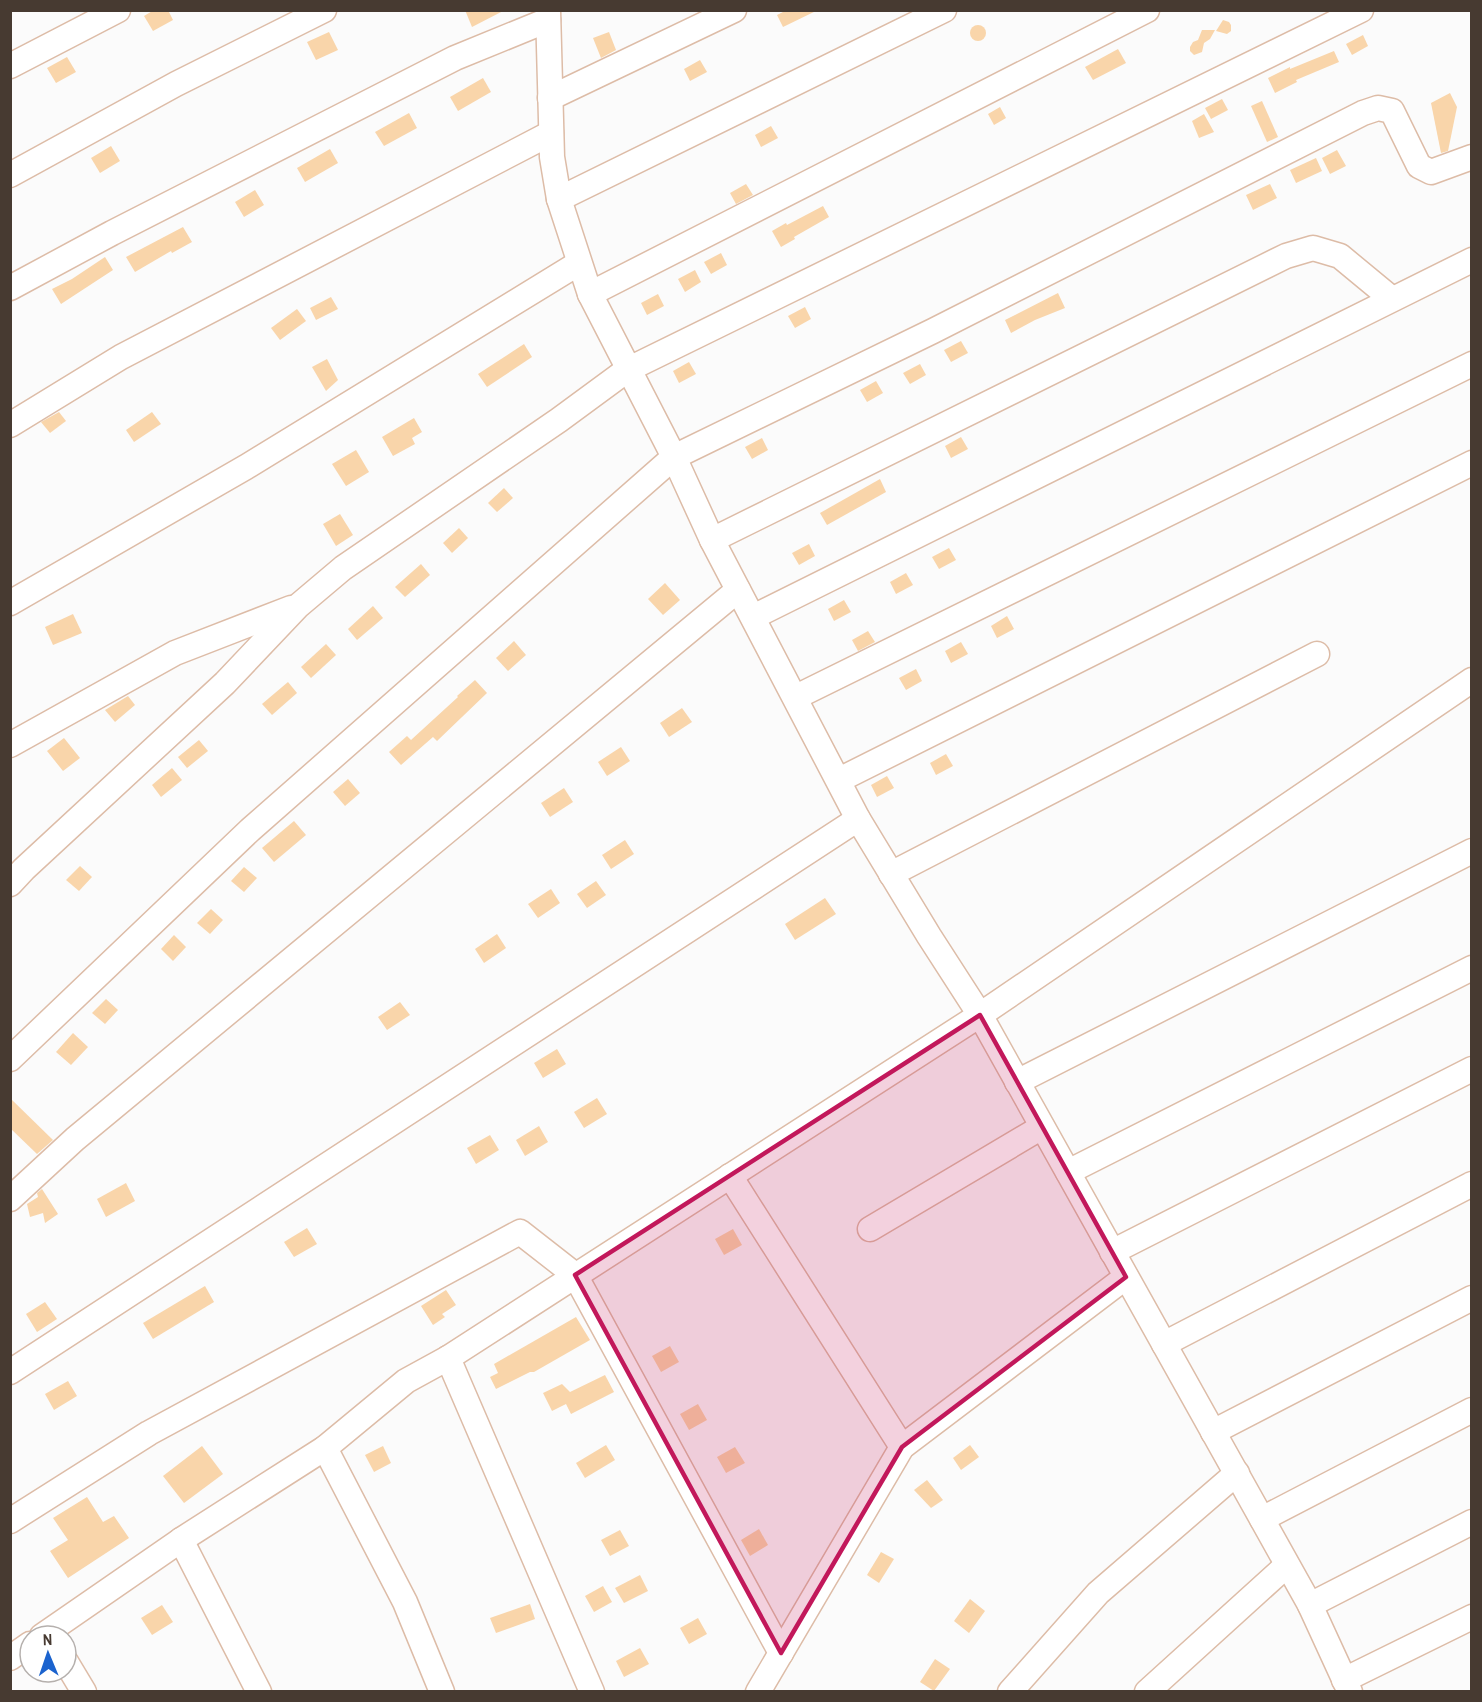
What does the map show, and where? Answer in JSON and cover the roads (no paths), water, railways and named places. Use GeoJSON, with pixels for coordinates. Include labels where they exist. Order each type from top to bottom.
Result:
{"type":"FeatureCollection","features":[{"type":"Feature","properties":{"kind":"street"},"geometry":{"type":"LineString","coordinates":[[10,66],[118,10]]}},
{"type":"Feature","properties":{"kind":"street"},"geometry":{"type":"LineString","coordinates":[[10,176],[176,84],[324,10]]}},
{"type":"Feature","properties":{"kind":"street"},"geometry":{"type":"LineString","coordinates":[[550,98],[734,10]]}},
{"type":"Feature","properties":{"kind":"street"},"geometry":{"type":"LineString","coordinates":[[559,199],[944,10]]}},
{"type":"Feature","properties":{"kind":"street"},"geometry":{"type":"LineString","coordinates":[[590,294],[1147,10]]}},
{"type":"Feature","properties":{"kind":"street"},"geometry":{"type":"LineString","coordinates":[[10,885],[24,869],[225,683],[298,606],[343,568],[559,420],[627,370],[1361,10]]}},
{"type":"Feature","properties":{"kind":"street"},"geometry":{"type":"LineString","coordinates":[[10,288],[112,233],[455,58],[548,15],[552,157],[559,199],[590,294],[627,370],[674,457],[712,540],[858,819],[980,1015],[1310,1605],[1347,1686],[1472,1617]]}},
{"type":"Feature","properties":{"kind":"street"},"geometry":{"type":"LineString","coordinates":[[10,1059],[250,830],[674,457],[933,331],[1363,113],[1378,108],[1392,111],[1419,166],[1431,172],[1472,157]]}},
{"type":"Feature","properties":{"kind":"street"},"geometry":{"type":"LineString","coordinates":[[10,425],[121,357],[551,133]]}},
{"type":"Feature","properties":{"kind":"street"},"geometry":{"type":"LineString","coordinates":[[712,540],[1286,256],[1313,248],[1340,256],[1392,299]]}},
{"type":"Feature","properties":{"kind":"street"},"geometry":{"type":"LineString","coordinates":[[753,617],[1472,260]]}},
{"type":"Feature","properties":{"kind":"street"},"geometry":{"type":"LineString","coordinates":[[10,603],[246,467],[579,263]]}},
{"type":"Feature","properties":{"kind":"street"},"geometry":{"type":"LineString","coordinates":[[796,697],[1472,364]]}},
{"type":"Feature","properties":{"kind":"street"},"geometry":{"type":"LineString","coordinates":[[839,780],[1472,463]]}},
{"type":"Feature","properties":{"kind":"street"},"geometry":{"type":"LineString","coordinates":[[10,1199],[75,1139],[738,590]]}},
{"type":"Feature","properties":{"kind":"street"},"geometry":{"type":"LineString","coordinates":[[10,745],[175,653],[298,606]]}},
{"type":"Feature","properties":{"kind":"street"},"geometry":{"type":"LineString","coordinates":[[891,874],[1317,654]]}},
{"type":"Feature","properties":{"kind":"street"},"geometry":{"type":"LineString","coordinates":[[58,1624],[181,1540],[325,1448],[406,1381],[448,1358],[980,1015],[1472,680]]}},
{"type":"Feature","properties":{"kind":"street"},"geometry":{"type":"LineString","coordinates":[[10,1372],[858,819]]}},
{"type":"Feature","properties":{"kind":"street"},"geometry":{"type":"LineString","coordinates":[[1017,1082],[1472,851]]}},
{"type":"Feature","properties":{"kind":"street"},"geometry":{"type":"LineString","coordinates":[[1068,1172],[1472,968]]}},
{"type":"Feature","properties":{"kind":"street"},"geometry":{"type":"LineString","coordinates":[[1112,1252],[1472,1069]]}},
{"type":"Feature","properties":{"kind":"street"},"geometry":{"type":"LineString","coordinates":[[870,1229],[1042,1127]]}},
{"type":"Feature","properties":{"kind":"street"},"geometry":{"type":"LineString","coordinates":[[729,1176],[902,1447]]}},
{"type":"Feature","properties":{"kind":"street"},"geometry":{"type":"LineString","coordinates":[[1164,1344],[1472,1184]]}},
{"type":"Feature","properties":{"kind":"street"},"geometry":{"type":"LineString","coordinates":[[10,1521],[149,1433],[520,1232],[575,1275],[781,1653]]}},
{"type":"Feature","properties":{"kind":"street"},"geometry":{"type":"LineString","coordinates":[[758,1692],[902,1447],[1126,1277]]}},
{"type":"Feature","properties":{"kind":"street"},"geometry":{"type":"LineString","coordinates":[[1213,1432],[1472,1298]]}},
{"type":"Feature","properties":{"kind":"street"},"geometry":{"type":"LineString","coordinates":[[448,1358],[592,1692]]}},
{"type":"Feature","properties":{"kind":"street"},"geometry":{"type":"LineString","coordinates":[[1262,1519],[1472,1410]]}},
{"type":"Feature","properties":{"kind":"street"},"geometry":{"type":"LineString","coordinates":[[325,1448],[405,1602],[442,1692]]}},
{"type":"Feature","properties":{"kind":"street"},"geometry":{"type":"LineString","coordinates":[[1010,1692],[1098,1593],[1237,1473]]}},
{"type":"Feature","properties":{"kind":"street"},"geometry":{"type":"LineString","coordinates":[[1310,1605],[1472,1522]]}},
{"type":"Feature","properties":{"kind":"street"},"geometry":{"type":"LineString","coordinates":[[181,1540],[259,1692]]}},
{"type":"Feature","properties":{"kind":"street"},"geometry":{"type":"LineString","coordinates":[[1147,1692],[1287,1566]]}}]}
